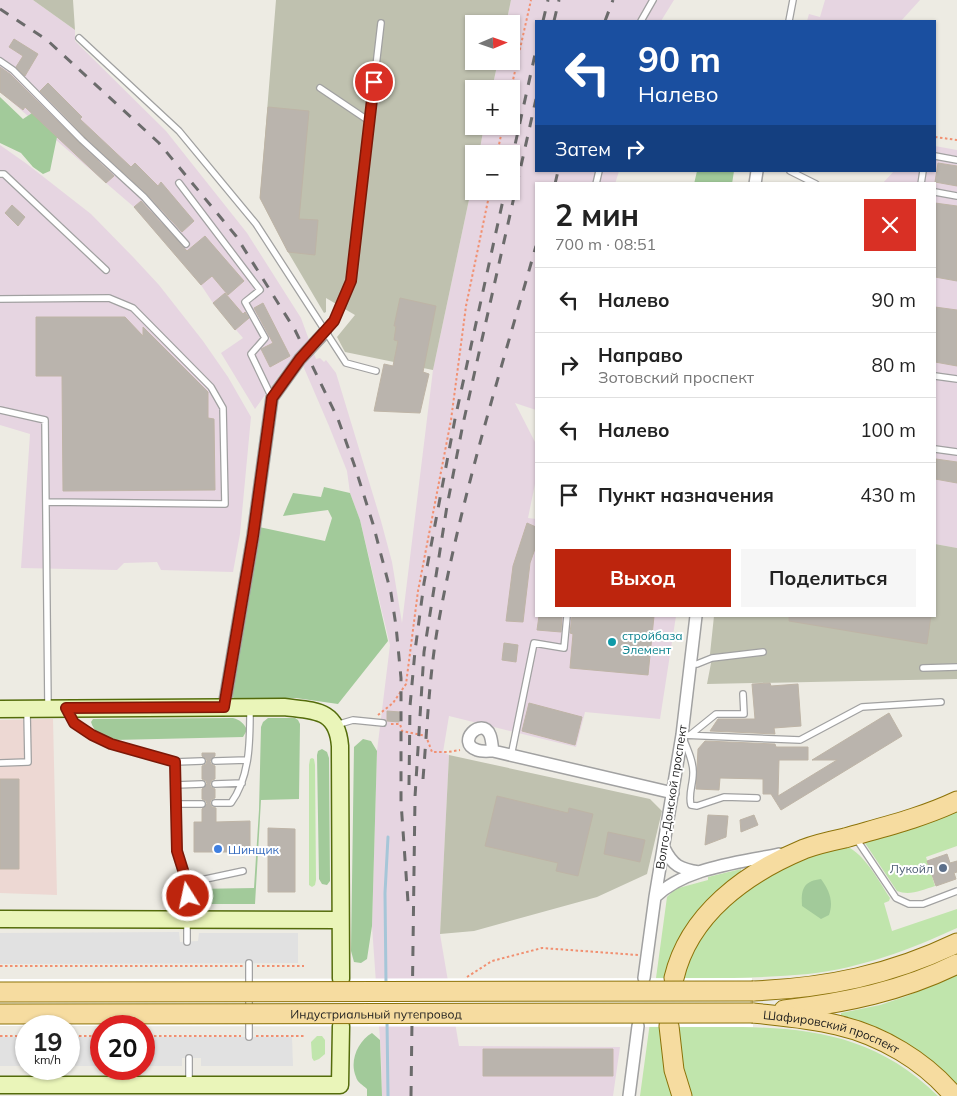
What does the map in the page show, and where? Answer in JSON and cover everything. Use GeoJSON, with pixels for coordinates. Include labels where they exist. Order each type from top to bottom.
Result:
{"type":"FeatureCollection","features":[{"type":"Feature","properties":{"kind":"main road"},"geometry":{"type":"LineString","coordinates":[[674,978],[684,951],[694,933],[722,899],[755,874],[806,848],[909,820],[957,801]]}},
{"type":"Feature","properties":{"kind":"main road","name":"Шафировский проспект"},"geometry":{"type":"LineString","coordinates":[[753,991],[810,987],[863,978],[906,964],[957,943]]}},
{"type":"Feature","properties":{"kind":"main road","name":"Шафировский проспект"},"geometry":{"type":"LineString","coordinates":[[753,1013],[839,1002],[883,992],[912,983],[957,964]]}},
{"type":"Feature","properties":{"kind":"main road","name":"Индустриальный путепровод"},"geometry":{"type":"LineString","coordinates":[[0,992],[753,991]]}},
{"type":"Feature","properties":{"kind":"main road","name":"Шафировский проспект"},"geometry":{"type":"LineString","coordinates":[[753,1013],[838,1025],[866,1034],[899,1050],[917,1062],[934,1075],[954,1096]]}},
{"type":"Feature","properties":{"kind":"main road","name":"Индустриальный путепровод"},"geometry":{"type":"LineString","coordinates":[[0,1014],[753,1013]]}},
{"type":"Feature","properties":{"kind":"main road"},"geometry":{"type":"LineString","coordinates":[[669,1026],[669,1042],[674,1070],[682,1096]]}},
{"type":"Feature","properties":{"kind":"street"},"geometry":{"type":"LineString","coordinates":[[224,707],[253,536],[272,398],[300,359],[325,332]]}},
{"type":"Feature","properties":{"kind":"street","name":"Волго-Донской проспект"},"geometry":{"type":"LineString","coordinates":[[644,978],[672,793],[686,735],[690,664],[696,617]]}},
{"type":"Feature","properties":{"kind":"street"},"geometry":{"type":"LineString","coordinates":[[0,709],[284,707],[320,713],[330,718],[336,725],[340,746],[341,979]]}},
{"type":"Feature","properties":{"kind":"street"},"geometry":{"type":"LineString","coordinates":[[493,751],[491,736],[486,730],[480,728],[474,730],[470,735],[469,742],[472,748],[478,751],[493,751],[672,793]]}},
{"type":"Feature","properties":{"kind":"street"},"geometry":{"type":"LineString","coordinates":[[664,848],[675,865],[686,870],[699,872]]}},
{"type":"Feature","properties":{"kind":"street"},"geometry":{"type":"LineString","coordinates":[[655,897],[674,882],[699,872],[806,848]]}},
{"type":"Feature","properties":{"kind":"street"},"geometry":{"type":"LineString","coordinates":[[0,918],[340,920]]}},
{"type":"Feature","properties":{"kind":"street"},"geometry":{"type":"LineString","coordinates":[[0,1085],[340,1088],[341,1026]]}},
{"type":"Feature","properties":{"kind":"street"},"geometry":{"type":"LineString","coordinates":[[629,1096],[638,1026]]}},
{"type":"Feature","properties":{"kind":"lane"},"geometry":{"type":"LineString","coordinates":[[642,20],[653,0]]}},
{"type":"Feature","properties":{"kind":"lane"},"geometry":{"type":"LineString","coordinates":[[789,20],[793,0]]}},
{"type":"Feature","properties":{"kind":"lane"},"geometry":{"type":"LineString","coordinates":[[325,332],[334,321],[351,281],[381,23]]}},
{"type":"Feature","properties":{"kind":"lane"},"geometry":{"type":"LineString","coordinates":[[79,38],[185,138],[256,224],[346,363],[376,371]]}},
{"type":"Feature","properties":{"kind":"lane"},"geometry":{"type":"LineString","coordinates":[[0,61],[13,70],[82,140],[144,197],[186,244]]}},
{"type":"Feature","properties":{"kind":"lane"},"geometry":{"type":"LineString","coordinates":[[320,88],[369,121]]}},
{"type":"Feature","properties":{"kind":"lane"},"geometry":{"type":"LineString","coordinates":[[936,156],[957,160]]}},
{"type":"Feature","properties":{"kind":"lane"},"geometry":{"type":"LineString","coordinates":[[792,172],[812,182]]}},
{"type":"Feature","properties":{"kind":"lane"},"geometry":{"type":"LineString","coordinates":[[0,174],[4,174],[106,270]]}},
{"type":"Feature","properties":{"kind":"lane"},"geometry":{"type":"LineString","coordinates":[[180,183],[260,290],[245,302],[265,338],[251,354],[272,398]]}},
{"type":"Feature","properties":{"kind":"lane"},"geometry":{"type":"LineString","coordinates":[[936,192],[957,196]]}},
{"type":"Feature","properties":{"kind":"lane"},"geometry":{"type":"LineString","coordinates":[[0,299],[109,298],[133,308],[211,387],[223,408],[225,504],[46,502]]}},
{"type":"Feature","properties":{"kind":"lane"},"geometry":{"type":"LineString","coordinates":[[936,376],[957,379]]}},
{"type":"Feature","properties":{"kind":"lane"},"geometry":{"type":"LineString","coordinates":[[0,410],[45,420],[48,708]]}},
{"type":"Feature","properties":{"kind":"lane"},"geometry":{"type":"LineString","coordinates":[[936,449],[957,452]]}},
{"type":"Feature","properties":{"kind":"lane"},"geometry":{"type":"LineString","coordinates":[[511,756],[534,643],[564,648],[567,617]]}},
{"type":"Feature","properties":{"kind":"lane"},"geometry":{"type":"LineString","coordinates":[[690,664],[697,664],[712,658],[763,652]]}},
{"type":"Feature","properties":{"kind":"lane"},"geometry":{"type":"LineString","coordinates":[[923,668],[957,667]]}},
{"type":"Feature","properties":{"kind":"lane"},"geometry":{"type":"LineString","coordinates":[[686,735],[716,714],[744,714],[743,694]]}},
{"type":"Feature","properties":{"kind":"lane"},"geometry":{"type":"LineString","coordinates":[[686,735],[800,740],[862,707],[941,702]]}},
{"type":"Feature","properties":{"kind":"lane"},"geometry":{"type":"LineString","coordinates":[[66,708],[74,723],[111,744],[175,762],[202,762]]}},
{"type":"Feature","properties":{"kind":"lane"},"geometry":{"type":"LineString","coordinates":[[216,803],[231,803],[242,783],[247,760],[250,708]]}},
{"type":"Feature","properties":{"kind":"lane"},"geometry":{"type":"LineString","coordinates":[[0,763],[28,762],[27,709]]}},
{"type":"Feature","properties":{"kind":"lane"},"geometry":{"type":"LineString","coordinates":[[336,725],[352,720],[383,723]]}},
{"type":"Feature","properties":{"kind":"lane"},"geometry":{"type":"LineString","coordinates":[[686,735],[693,772],[689,799],[691,805],[697,806],[724,797],[758,798]]}},
{"type":"Feature","properties":{"kind":"lane"},"geometry":{"type":"LineString","coordinates":[[215,761],[247,760]]}},
{"type":"Feature","properties":{"kind":"lane"},"geometry":{"type":"LineString","coordinates":[[175,762],[177,851],[187,883],[187,942]]}},
{"type":"Feature","properties":{"kind":"lane"},"geometry":{"type":"LineString","coordinates":[[215,784],[242,783]]}},
{"type":"Feature","properties":{"kind":"lane"},"geometry":{"type":"LineString","coordinates":[[176,785],[202,784]]}},
{"type":"Feature","properties":{"kind":"lane"},"geometry":{"type":"LineString","coordinates":[[176,804],[202,804]]}},
{"type":"Feature","properties":{"kind":"lane"},"geometry":{"type":"LineString","coordinates":[[854,835],[896,898],[909,904],[923,904],[957,891]]}},
{"type":"Feature","properties":{"kind":"lane"},"geometry":{"type":"LineString","coordinates":[[187,883],[243,870]]}},
{"type":"Feature","properties":{"kind":"lane"},"geometry":{"type":"LineString","coordinates":[[249,965],[249,1036]]}},
{"type":"Feature","properties":{"kind":"lane"},"geometry":{"type":"LineString","coordinates":[[189,1058],[189,1086]]}},
{"type":"Feature","properties":{"kind":"path"},"geometry":{"type":"LineString","coordinates":[[513,80],[531,0]]}},
{"type":"Feature","properties":{"kind":"path"},"geometry":{"type":"LineString","coordinates":[[936,137],[957,140]]}},
{"type":"Feature","properties":{"kind":"path"},"geometry":{"type":"LineString","coordinates":[[372,723],[380,712],[393,703],[406,684],[418,591],[451,420],[466,306],[488,200]]}},
{"type":"Feature","properties":{"kind":"path"},"geometry":{"type":"LineString","coordinates":[[383,723],[400,724],[402,730],[426,736],[432,752],[448,752],[472,748]]}},
{"type":"Feature","properties":{"kind":"path"},"geometry":{"type":"LineString","coordinates":[[465,978],[492,961],[542,948],[648,955]]}},
{"type":"Feature","properties":{"kind":"path"},"geometry":{"type":"LineString","coordinates":[[0,966],[304,966]]}},
{"type":"Feature","properties":{"kind":"path"},"geometry":{"type":"LineString","coordinates":[[0,1036],[15,1036]]}},
{"type":"Feature","properties":{"kind":"path"},"geometry":{"type":"LineString","coordinates":[[155,1036],[304,1036]]}},
{"type":"Feature","properties":{"kind":"shaded area"},"geometry":{"type":"Polygon","coordinates":[[[0,0],[33,0],[75,30],[75,41],[166,131],[247,233],[301,318],[316,359],[320,358],[324,362],[326,360],[336,373],[392,562],[402,623],[433,370],[469,200],[520,200],[520,145],[481,145],[482,135],[520,135],[520,80],[494,80],[496,70],[520,70],[520,15],[508,15],[511,0],[674,0],[662,20],[535,20],[535,172],[619,172],[616,182],[535,182],[535,410],[515,403],[535,442],[535,484],[528,518],[535,519],[535,617],[676,617],[660,719],[585,712],[576,747],[449,716],[443,752],[449,755],[440,934],[459,1046],[620,1047],[613,1096],[382,1096],[372,926],[377,751],[390,645],[360,520],[350,493],[347,471],[298,354],[283,370],[255,409],[221,353],[243,338],[213,303],[201,285],[134,207],[0,92],[0,0]]]}},
{"type":"Feature","properties":{"kind":"shaded area"},"geometry":{"type":"Polygon","coordinates":[[[33,0],[73,0],[75,30],[33,0]]]}},
{"type":"Feature","properties":{"kind":"shaded area"},"geometry":{"type":"Polygon","coordinates":[[[276,0],[511,0],[508,15],[465,15],[465,70],[496,70],[494,80],[465,80],[465,135],[482,135],[481,145],[465,145],[465,200],[469,200],[433,370],[345,352],[337,337],[355,315],[326,298],[326,312],[324,313],[288,252],[260,198],[276,0]]]}},
{"type":"Feature","properties":{"kind":"shaded area"},"geometry":{"type":"Polygon","coordinates":[[[825,0],[920,0],[902,20],[807,20],[809,14],[820,17],[825,0]]]}},
{"type":"Feature","properties":{"kind":"shaded area"},"geometry":{"type":"Polygon","coordinates":[[[0,145],[91,214],[159,285],[203,341],[228,377],[251,417],[240,534],[233,572],[161,570],[157,562],[124,563],[117,570],[21,568],[30,434],[0,425],[0,145]]]}},
{"type":"Feature","properties":{"kind":"shaded area"},"geometry":{"type":"Polygon","coordinates":[[[936,146],[957,150],[957,548],[936,544],[936,182],[884,182],[893,172],[936,172],[936,146]]]}},
{"type":"Feature","properties":{"kind":"shaded area"},"geometry":{"type":"Polygon","coordinates":[[[936,544],[957,548],[957,679],[707,684],[712,658],[710,654],[714,617],[936,617],[936,544]]]}},
{"type":"Feature","properties":{"kind":"shaded area"},"geometry":{"type":"Polygon","coordinates":[[[53,719],[57,895],[0,893],[0,720],[53,719]]]}},
{"type":"Feature","properties":{"kind":"shaded area"},"geometry":{"type":"Polygon","coordinates":[[[449,755],[650,799],[662,811],[647,874],[597,897],[474,931],[440,934],[449,755]]]}},
{"type":"Feature","properties":{"kind":"shaded area"},"geometry":{"type":"Polygon","coordinates":[[[179,932],[180,942],[198,941],[199,933],[298,933],[298,963],[0,964],[0,933],[179,932]]]}},
{"type":"Feature","properties":{"kind":"shaded area"},"geometry":{"type":"Polygon","coordinates":[[[0,1037],[15,1037],[15,1066],[0,1066],[0,1037]]]}},
{"type":"Feature","properties":{"kind":"shaded area"},"geometry":{"type":"Polygon","coordinates":[[[80,1037],[90,1037],[90,1066],[80,1066],[80,1037]]]}},
{"type":"Feature","properties":{"kind":"shaded area"},"geometry":{"type":"Polygon","coordinates":[[[155,1037],[292,1037],[293,1066],[201,1066],[201,1058],[182,1058],[182,1066],[155,1066],[155,1037]]]}},
{"type":"Feature","properties":{"kind":"green space"},"geometry":{"type":"Polygon","coordinates":[[[0,97],[23,119],[32,113],[57,137],[50,171],[43,174],[33,167],[21,153],[0,143],[0,97]]]}},
{"type":"Feature","properties":{"kind":"green space"},"geometry":{"type":"Polygon","coordinates":[[[697,172],[734,172],[732,182],[694,182],[697,172]]]}},
{"type":"Feature","properties":{"kind":"green space"},"geometry":{"type":"Polygon","coordinates":[[[324,487],[350,493],[360,520],[388,641],[338,704],[296,698],[235,699],[229,694],[259,527],[325,541],[332,518],[328,510],[283,516],[293,493],[321,497],[324,487]]]}},
{"type":"Feature","properties":{"kind":"green space"},"geometry":{"type":"Polygon","coordinates":[[[233,718],[242,722],[246,728],[247,730],[243,737],[114,740],[100,734],[94,729],[91,722],[93,719],[233,718]]]}},
{"type":"Feature","properties":{"kind":"green space"},"geometry":{"type":"Polygon","coordinates":[[[268,718],[295,718],[300,724],[299,799],[261,800],[255,904],[194,904],[191,895],[195,889],[254,888],[259,810],[261,727],[268,718]]]}},
{"type":"Feature","properties":{"kind":"green space"},"geometry":{"type":"Polygon","coordinates":[[[363,739],[371,741],[377,751],[372,926],[367,959],[361,963],[354,962],[351,951],[354,747],[363,739]]]}},
{"type":"Feature","properties":{"kind":"green space"},"geometry":{"type":"Polygon","coordinates":[[[322,749],[327,752],[329,758],[330,881],[327,885],[322,884],[319,879],[317,755],[318,751],[322,749]]]}},
{"type":"Feature","properties":{"kind":"green space"},"geometry":{"type":"Polygon","coordinates":[[[312,758],[315,765],[316,880],[315,885],[312,887],[309,885],[309,765],[312,758]]]}},
{"type":"Feature","properties":{"kind":"green space"},"geometry":{"type":"Polygon","coordinates":[[[957,809],[957,846],[926,857],[935,886],[911,893],[897,891],[865,843],[865,838],[957,809]]]}},
{"type":"Feature","properties":{"kind":"green space"},"geometry":{"type":"Polygon","coordinates":[[[841,844],[849,847],[863,859],[890,898],[889,901],[884,903],[892,931],[957,909],[957,928],[921,944],[866,963],[828,971],[745,978],[682,979],[691,954],[713,917],[775,868],[841,844]]]}},
{"type":"Feature","properties":{"kind":"green space"},"geometry":{"type":"Polygon","coordinates":[[[741,869],[715,894],[661,1021],[664,1058],[674,1096],[640,1096],[667,897],[675,889],[708,880],[708,877],[741,869]]]}},
{"type":"Feature","properties":{"kind":"green space"},"geometry":{"type":"Polygon","coordinates":[[[821,879],[828,892],[831,905],[829,915],[821,919],[802,906],[802,900],[804,887],[810,882],[821,879]]]}},
{"type":"Feature","properties":{"kind":"green space"},"geometry":{"type":"Polygon","coordinates":[[[957,974],[957,1092],[841,1018],[841,1013],[880,1005],[907,996],[957,974]]]}},
{"type":"Feature","properties":{"kind":"green space"},"geometry":{"type":"Polygon","coordinates":[[[675,1027],[782,1029],[815,1033],[847,1041],[878,1053],[909,1071],[938,1096],[690,1096],[682,1075],[675,1027]]]}},
{"type":"Feature","properties":{"kind":"green space"},"geometry":{"type":"Polygon","coordinates":[[[372,1033],[380,1040],[382,1096],[367,1096],[367,1089],[358,1080],[354,1071],[356,1052],[363,1041],[372,1033]]]}},
{"type":"Feature","properties":{"kind":"green space"},"geometry":{"type":"Polygon","coordinates":[[[317,1036],[322,1036],[325,1040],[325,1054],[314,1061],[312,1058],[311,1042],[317,1036]]]}},
{"type":"Feature","properties":{"kind":"pier"},"geometry":{"type":"Polygon","coordinates":[[[752,978],[753,1027],[155,1026],[155,1015],[90,1015],[90,1026],[80,1026],[80,1015],[15,1015],[15,1026],[0,1026],[0,979],[752,978]]]}},
{"type":"Feature","properties":{"kind":"building"},"geometry":{"type":"Polygon","coordinates":[[[14,39],[38,54],[25,76],[16,67],[23,56],[9,47],[14,39]]]}},
{"type":"Feature","properties":{"kind":"building"},"geometry":{"type":"Polygon","coordinates":[[[0,67],[10,74],[114,176],[106,183],[25,107],[23,110],[0,92],[0,67]]]}},
{"type":"Feature","properties":{"kind":"building"},"geometry":{"type":"Polygon","coordinates":[[[48,83],[82,117],[80,119],[131,167],[135,163],[158,186],[161,182],[194,221],[182,232],[147,194],[85,137],[40,91],[48,83]]]}},
{"type":"Feature","properties":{"kind":"building"},"geometry":{"type":"Polygon","coordinates":[[[268,107],[309,111],[299,219],[318,220],[315,255],[288,252],[260,198],[268,107]]]}},
{"type":"Feature","properties":{"kind":"building"},"geometry":{"type":"Polygon","coordinates":[[[938,163],[957,166],[957,186],[935,182],[938,163]]]}},
{"type":"Feature","properties":{"kind":"building"},"geometry":{"type":"Polygon","coordinates":[[[141,201],[187,251],[205,236],[244,281],[228,295],[212,276],[201,285],[134,207],[141,201]]]}},
{"type":"Feature","properties":{"kind":"building"},"geometry":{"type":"Polygon","coordinates":[[[936,203],[957,206],[957,281],[936,277],[936,203]]]}},
{"type":"Feature","properties":{"kind":"building"},"geometry":{"type":"Polygon","coordinates":[[[12,205],[25,217],[18,226],[5,213],[12,205]]]}},
{"type":"Feature","properties":{"kind":"building"},"geometry":{"type":"Polygon","coordinates":[[[225,293],[243,314],[245,312],[249,318],[235,330],[213,303],[225,293]]]}},
{"type":"Feature","properties":{"kind":"building"},"geometry":{"type":"Polygon","coordinates":[[[400,298],[436,306],[423,372],[429,374],[420,413],[374,411],[384,364],[393,366],[398,341],[394,340],[396,326],[394,326],[400,298]]]}},
{"type":"Feature","properties":{"kind":"building"},"geometry":{"type":"Polygon","coordinates":[[[263,303],[290,356],[270,367],[261,349],[273,343],[254,308],[263,303]]]}},
{"type":"Feature","properties":{"kind":"building"},"geometry":{"type":"Polygon","coordinates":[[[936,307],[957,310],[957,366],[936,362],[936,307]]]}},
{"type":"Feature","properties":{"kind":"building"},"geometry":{"type":"Polygon","coordinates":[[[36,317],[125,317],[143,336],[143,327],[208,392],[208,418],[214,419],[215,490],[63,491],[62,376],[36,376],[36,317]]]}},
{"type":"Feature","properties":{"kind":"building"},"geometry":{"type":"Polygon","coordinates":[[[936,459],[957,462],[957,483],[936,479],[936,459]]]}},
{"type":"Feature","properties":{"kind":"building"},"geometry":{"type":"Polygon","coordinates":[[[527,523],[535,527],[535,549],[530,563],[523,622],[506,621],[513,566],[527,523]]]}},
{"type":"Feature","properties":{"kind":"building"},"geometry":{"type":"Polygon","coordinates":[[[539,617],[562,617],[561,632],[537,630],[539,617]]]}},
{"type":"Feature","properties":{"kind":"building","name":"стройбаза Элемент"},"geometry":{"type":"Polygon","coordinates":[[[572,617],[654,617],[648,675],[570,668],[573,634],[570,633],[572,617]]]}},
{"type":"Feature","properties":{"kind":"building"},"geometry":{"type":"Polygon","coordinates":[[[789,617],[931,617],[927,644],[789,621],[789,617]]]}},
{"type":"Feature","properties":{"kind":"building"},"geometry":{"type":"Polygon","coordinates":[[[504,643],[518,645],[516,662],[502,660],[504,643]]]}},
{"type":"Feature","properties":{"kind":"building"},"geometry":{"type":"Polygon","coordinates":[[[770,683],[771,686],[798,684],[801,726],[774,728],[775,734],[710,731],[718,719],[755,719],[752,684],[770,683]]]}},
{"type":"Feature","properties":{"kind":"building"},"geometry":{"type":"Polygon","coordinates":[[[529,703],[582,717],[575,745],[522,731],[529,703]]]}},
{"type":"Feature","properties":{"kind":"building"},"geometry":{"type":"Polygon","coordinates":[[[387,711],[400,712],[399,722],[387,721],[387,711]]]}},
{"type":"Feature","properties":{"kind":"building"},"geometry":{"type":"Polygon","coordinates":[[[889,713],[902,736],[781,810],[771,794],[763,794],[763,779],[720,778],[719,790],[696,789],[698,749],[705,741],[775,744],[776,747],[808,747],[808,760],[779,760],[778,796],[837,760],[812,760],[889,713]]]}},
{"type":"Feature","properties":{"kind":"building"},"geometry":{"type":"Polygon","coordinates":[[[202,753],[215,753],[215,756],[210,761],[215,766],[215,779],[210,784],[215,789],[215,798],[210,803],[212,807],[216,808],[216,822],[250,821],[250,852],[194,852],[194,822],[202,822],[202,809],[207,804],[202,799],[202,789],[207,784],[202,779],[202,766],[206,764],[207,760],[202,756],[202,753]]]}},
{"type":"Feature","properties":{"kind":"building"},"geometry":{"type":"Polygon","coordinates":[[[0,779],[19,779],[19,869],[0,869],[0,779]]]}},
{"type":"Feature","properties":{"kind":"building"},"geometry":{"type":"Polygon","coordinates":[[[497,796],[568,813],[569,808],[593,814],[578,876],[556,871],[558,863],[485,846],[497,796]]]}},
{"type":"Feature","properties":{"kind":"building"},"geometry":{"type":"Polygon","coordinates":[[[708,815],[728,816],[726,837],[705,845],[708,815]]]}},
{"type":"Feature","properties":{"kind":"building"},"geometry":{"type":"Polygon","coordinates":[[[754,815],[758,825],[741,832],[740,820],[754,815]]]}},
{"type":"Feature","properties":{"kind":"building"},"geometry":{"type":"Polygon","coordinates":[[[268,828],[295,829],[295,892],[268,892],[268,828]]]}},
{"type":"Feature","properties":{"kind":"building"},"geometry":{"type":"Polygon","coordinates":[[[608,832],[645,840],[640,862],[604,854],[608,832]]]}},
{"type":"Feature","properties":{"kind":"building","name":"Лукойл"},"geometry":{"type":"Polygon","coordinates":[[[947,854],[950,863],[957,861],[957,872],[954,873],[956,879],[936,886],[927,861],[947,854]]]}},
{"type":"Feature","properties":{"kind":"building"},"geometry":{"type":"Polygon","coordinates":[[[483,1049],[613,1049],[613,1076],[483,1076],[483,1049]]]}},
{"type":"Feature","properties":{"kind":"waterway"},"geometry":{"type":"LineString","coordinates":[[386,984],[385,893],[388,837]]}},
{"type":"Feature","properties":{"kind":"waterway"},"geometry":{"type":"LineString","coordinates":[[387,1020],[388,1096]]}},
{"type":"Feature","properties":{"kind":"railway"},"geometry":{"type":"LineString","coordinates":[[543,20],[548,0]]}},
{"type":"Feature","properties":{"kind":"railway"},"geometry":{"type":"LineString","coordinates":[[554,20],[559,0]]}},
{"type":"Feature","properties":{"kind":"railway"},"geometry":{"type":"LineString","coordinates":[[605,20],[613,0]]}},
{"type":"Feature","properties":{"kind":"railway"},"geometry":{"type":"LineString","coordinates":[[0,9],[47,40],[159,143],[236,236],[295,330],[338,419],[373,524],[391,593],[396,626],[401,678],[401,802],[408,902]]}},
{"type":"Feature","properties":{"kind":"railway"},"geometry":{"type":"LineString","coordinates":[[515,145],[535,55]]}},
{"type":"Feature","properties":{"kind":"railway"},"geometry":{"type":"LineString","coordinates":[[411,1096],[415,797],[424,652],[447,506],[463,424],[535,103]]}},
{"type":"Feature","properties":{"kind":"railway"},"geometry":{"type":"LineString","coordinates":[[555,182],[558,172]]}},
{"type":"Feature","properties":{"kind":"railway"},"geometry":{"type":"LineString","coordinates":[[409,785],[410,706],[424,583],[455,419],[503,200]]}},
{"type":"Feature","properties":{"kind":"railway"},"geometry":{"type":"LineString","coordinates":[[423,779],[432,668],[446,582],[469,485],[535,250]]}},
{"type":"Feature","properties":{"kind":"place","name":"стройбаза Элемент"},"geometry":{"type":"Point","coordinates":[612,642]}},
{"type":"Feature","properties":{"kind":"place","name":"Шинщик"},"geometry":{"type":"Point","coordinates":[218,849]}},
{"type":"Feature","properties":{"kind":"place","name":"Лукойл"},"geometry":{"type":"Point","coordinates":[943,868]}},
{"type":"Feature","properties":{"kind":"route"},"geometry":{"type":"LineString","coordinates":[[188,896],[187,883],[177,851],[175,762],[101,740],[74,723],[66,708],[224,707],[253,536],[272,398],[300,359],[334,321],[351,281],[374,82]]}}]}
